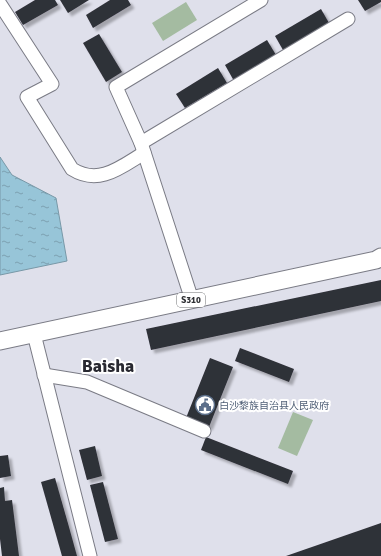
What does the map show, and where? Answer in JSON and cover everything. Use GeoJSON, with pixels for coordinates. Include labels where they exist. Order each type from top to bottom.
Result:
{"type":"FeatureCollection","features":[{"type":"Feature","properties":{"kind":"main road","name":"S310"},"geometry":{"type":"LineString","coordinates":[[0,341],[379,259]]}},
{"type":"Feature","properties":{"kind":"street"},"geometry":{"type":"LineString","coordinates":[[192,300],[143,148],[116,87],[261,0]]}},
{"type":"Feature","properties":{"kind":"street"},"geometry":{"type":"LineString","coordinates":[[0,4],[52,84],[26,97],[72,169],[83,174],[95,176],[101,176],[113,171],[143,148],[348,19]]}},
{"type":"Feature","properties":{"kind":"street"},"geometry":{"type":"LineString","coordinates":[[34,334],[90,556]]}},
{"type":"Feature","properties":{"kind":"street"},"geometry":{"type":"LineString","coordinates":[[44,374],[87,382],[204,431]]}},
{"type":"Feature","properties":{"kind":"green space"},"geometry":{"type":"Polygon","coordinates":[[[186,2],[197,20],[163,41],[152,23],[186,2]]]}},
{"type":"Feature","properties":{"kind":"green space"},"geometry":{"type":"Polygon","coordinates":[[[293,412],[313,420],[297,456],[278,448],[293,412]]]}},
{"type":"Feature","properties":{"kind":"water"},"geometry":{"type":"Polygon","coordinates":[[[0,157],[12,175],[56,198],[67,261],[0,275],[0,157]]]}},
{"type":"Feature","properties":{"kind":"building"},"geometry":{"type":"Polygon","coordinates":[[[35,0],[55,0],[58,5],[23,25],[15,12],[35,0]]]}},
{"type":"Feature","properties":{"kind":"building"},"geometry":{"type":"Polygon","coordinates":[[[60,0],[89,0],[68,13],[60,0]]]}},
{"type":"Feature","properties":{"kind":"building"},"geometry":{"type":"Polygon","coordinates":[[[110,0],[128,0],[131,5],[93,28],[86,15],[110,0]]]}},
{"type":"Feature","properties":{"kind":"building"},"geometry":{"type":"Polygon","coordinates":[[[358,0],[381,0],[381,2],[365,11],[358,0]]]}},
{"type":"Feature","properties":{"kind":"building"},"geometry":{"type":"Polygon","coordinates":[[[321,9],[329,23],[283,50],[275,36],[321,9]]]}},
{"type":"Feature","properties":{"kind":"building"},"geometry":{"type":"Polygon","coordinates":[[[99,34],[122,72],[106,82],[83,43],[99,34]]]}},
{"type":"Feature","properties":{"kind":"building"},"geometry":{"type":"Polygon","coordinates":[[[267,40],[276,55],[234,81],[225,65],[267,40]]]}},
{"type":"Feature","properties":{"kind":"building"},"geometry":{"type":"Polygon","coordinates":[[[218,68],[227,83],[185,108],[176,94],[218,68]]]}},
{"type":"Feature","properties":{"kind":"building"},"geometry":{"type":"Polygon","coordinates":[[[381,280],[381,301],[151,350],[146,329],[381,280]]]}},
{"type":"Feature","properties":{"kind":"building"},"geometry":{"type":"Polygon","coordinates":[[[240,348],[294,369],[289,382],[235,361],[240,348]]]}},
{"type":"Feature","properties":{"kind":"building"},"geometry":{"type":"Polygon","coordinates":[[[210,358],[233,367],[209,427],[186,418],[210,358]]]}},
{"type":"Feature","properties":{"kind":"building"},"geometry":{"type":"Polygon","coordinates":[[[206,437],[293,471],[288,484],[201,450],[206,437]]]}},
{"type":"Feature","properties":{"kind":"building"},"geometry":{"type":"Polygon","coordinates":[[[95,446],[102,476],[87,480],[79,450],[95,446]]]}},
{"type":"Feature","properties":{"kind":"building"},"geometry":{"type":"Polygon","coordinates":[[[8,455],[11,476],[0,478],[0,456],[8,455]]]}},
{"type":"Feature","properties":{"kind":"building"},"geometry":{"type":"Polygon","coordinates":[[[55,478],[77,556],[62,556],[41,482],[55,478]]]}},
{"type":"Feature","properties":{"kind":"building"},"geometry":{"type":"Polygon","coordinates":[[[103,482],[118,539],[105,542],[90,485],[103,482]]]}},
{"type":"Feature","properties":{"kind":"building"},"geometry":{"type":"Polygon","coordinates":[[[4,487],[5,501],[12,500],[19,556],[2,556],[0,539],[0,488],[4,487]]]}},
{"type":"Feature","properties":{"kind":"building"},"geometry":{"type":"Polygon","coordinates":[[[381,523],[381,556],[286,556],[381,523]]]}},
{"type":"Feature","properties":{"kind":"place","name":"白沙黎族自治县人民政府"},"geometry":{"type":"Point","coordinates":[205,405]}},
{"type":"Feature","properties":{"kind":"district","name":"Baisha"},"geometry":{"type":"Point","coordinates":[108,366]}}]}
